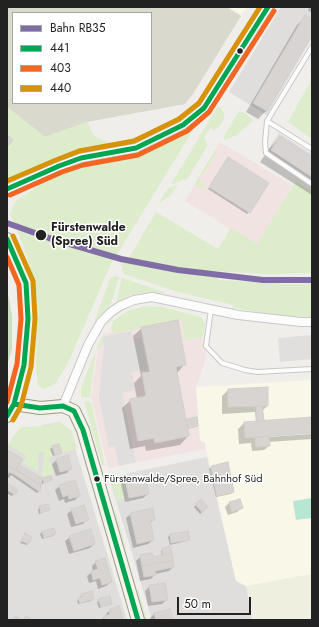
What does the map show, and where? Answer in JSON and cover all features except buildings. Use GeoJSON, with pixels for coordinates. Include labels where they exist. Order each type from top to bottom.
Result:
{"type":"FeatureCollection","features":[{"type":"Feature","properties":{"kind":"street"},"geometry":{"type":"LineString","coordinates":[[7,189],[81,158],[136,148],[183,125],[204,108],[268,7]]}},
{"type":"Feature","properties":{"kind":"street"},"geometry":{"type":"LineString","coordinates":[[7,239],[18,261],[26,283],[28,319],[24,364],[7,416]]}},
{"type":"Feature","properties":{"kind":"street"},"geometry":{"type":"LineString","coordinates":[[63,406],[88,345],[101,322],[111,312],[134,300],[152,297],[238,314],[312,322]]}},
{"type":"Feature","properties":{"kind":"street"},"geometry":{"type":"LineString","coordinates":[[10,403],[40,408],[63,406],[74,411],[82,427],[138,620]]}},
{"type":"Feature","properties":{"kind":"lane"},"geometry":{"type":"LineString","coordinates":[[312,48],[267,121],[265,142],[266,153],[312,184]]}},
{"type":"Feature","properties":{"kind":"lane"},"geometry":{"type":"LineString","coordinates":[[267,121],[312,149]]}},
{"type":"Feature","properties":{"kind":"lane"},"geometry":{"type":"LineString","coordinates":[[211,309],[206,346],[222,363],[257,372],[312,369]]}},
{"type":"Feature","properties":{"kind":"shaded area"},"geometry":{"type":"Polygon","coordinates":[[[7,7],[227,7],[241,16],[193,94],[185,104],[87,122],[45,137],[7,107],[7,7]]]}},
{"type":"Feature","properties":{"kind":"shaded area"},"geometry":{"type":"Polygon","coordinates":[[[227,7],[247,7],[241,15],[227,7]]]}},
{"type":"Feature","properties":{"kind":"shaded area"},"geometry":{"type":"Polygon","coordinates":[[[281,7],[312,7],[312,38],[267,115],[229,92],[281,7]]]}},
{"type":"Feature","properties":{"kind":"shaded area"},"geometry":{"type":"Polygon","coordinates":[[[279,133],[312,154],[312,180],[267,151],[279,133]]]}},
{"type":"Feature","properties":{"kind":"shaded area"},"geometry":{"type":"Polygon","coordinates":[[[220,142],[293,186],[257,245],[185,201],[220,142]]]}},
{"type":"Feature","properties":{"kind":"shaded area"},"geometry":{"type":"Polygon","coordinates":[[[197,316],[206,358],[196,387],[200,440],[205,443],[205,449],[108,468],[91,398],[98,347],[103,334],[197,316]]]}},
{"type":"Feature","properties":{"kind":"shaded area"},"geometry":{"type":"Polygon","coordinates":[[[131,331],[133,339],[141,338],[148,369],[132,373],[135,390],[122,393],[136,462],[119,466],[115,446],[109,447],[99,397],[104,345],[102,337],[131,331]]]}},
{"type":"Feature","properties":{"kind":"shaded area"},"geometry":{"type":"Polygon","coordinates":[[[312,335],[312,359],[280,362],[278,338],[312,335]]]}},
{"type":"Feature","properties":{"kind":"shaded area"},"geometry":{"type":"Polygon","coordinates":[[[312,380],[312,574],[246,586],[236,581],[205,443],[200,440],[196,387],[312,380]]]}},
{"type":"Feature","properties":{"kind":"shaded area"},"geometry":{"type":"Polygon","coordinates":[[[58,422],[70,431],[127,620],[7,620],[7,447],[15,434],[31,443],[43,425],[58,422]]]}},
{"type":"Feature","properties":{"kind":"shaded area"},"geometry":{"type":"Polygon","coordinates":[[[207,457],[236,581],[246,586],[252,620],[152,620],[109,477],[207,457]]]}},
{"type":"Feature","properties":{"kind":"green space"},"geometry":{"type":"Polygon","coordinates":[[[312,79],[312,139],[288,122],[312,79]]]}},
{"type":"Feature","properties":{"kind":"green space"},"geometry":{"type":"Polygon","coordinates":[[[218,106],[224,113],[224,119],[218,128],[214,130],[210,128],[204,138],[208,145],[188,178],[171,184],[218,106]]]}},
{"type":"Feature","properties":{"kind":"green space"},"geometry":{"type":"Polygon","coordinates":[[[7,107],[45,137],[87,122],[94,136],[112,144],[74,153],[7,179],[7,107]]]}},
{"type":"Feature","properties":{"kind":"green space"},"geometry":{"type":"Polygon","coordinates":[[[239,111],[246,114],[253,120],[237,135],[224,140],[224,136],[239,111]]]}},
{"type":"Feature","properties":{"kind":"green space"},"geometry":{"type":"Polygon","coordinates":[[[189,129],[193,130],[110,266],[67,365],[55,384],[43,389],[38,386],[36,370],[37,297],[27,255],[10,214],[15,202],[52,176],[92,162],[134,155],[160,146],[189,129]]]}},
{"type":"Feature","properties":{"kind":"green space"},"geometry":{"type":"Polygon","coordinates":[[[215,150],[217,152],[202,176],[200,175],[215,150]]]}},
{"type":"Feature","properties":{"kind":"green space"},"geometry":{"type":"Polygon","coordinates":[[[198,177],[200,178],[199,181],[205,185],[202,189],[195,184],[198,177]]]}},
{"type":"Feature","properties":{"kind":"green space"},"geometry":{"type":"Polygon","coordinates":[[[296,181],[312,192],[312,273],[269,274],[214,271],[219,280],[312,284],[312,317],[276,315],[235,308],[232,309],[233,305],[178,292],[124,274],[122,266],[120,265],[121,262],[126,263],[156,212],[218,249],[231,228],[257,244],[296,181]]]}},
{"type":"Feature","properties":{"kind":"green space"},"geometry":{"type":"Polygon","coordinates":[[[178,185],[170,196],[159,203],[168,188],[178,185]]]}},
{"type":"Feature","properties":{"kind":"green space"},"geometry":{"type":"Polygon","coordinates":[[[114,276],[119,277],[111,304],[94,322],[110,279],[114,276]]]}},
{"type":"Feature","properties":{"kind":"green space"},"geometry":{"type":"Polygon","coordinates":[[[122,278],[165,293],[140,293],[116,303],[122,278]]]}},
{"type":"Feature","properties":{"kind":"green space"},"geometry":{"type":"Polygon","coordinates":[[[7,288],[12,316],[12,350],[7,365],[7,288]]]}},
{"type":"Feature","properties":{"kind":"green space"},"geometry":{"type":"Polygon","coordinates":[[[147,306],[163,307],[201,317],[205,324],[203,337],[185,340],[182,320],[114,333],[112,331],[113,321],[121,315],[130,310],[147,306]]]}},
{"type":"Feature","properties":{"kind":"green space"},"geometry":{"type":"Polygon","coordinates":[[[101,337],[103,345],[96,350],[90,398],[81,397],[81,388],[101,337]]]}},
{"type":"Feature","properties":{"kind":"green space"},"geometry":{"type":"Polygon","coordinates":[[[84,401],[91,402],[105,465],[102,465],[84,401]]]}},
{"type":"Feature","properties":{"kind":"green space"},"geometry":{"type":"Polygon","coordinates":[[[60,422],[72,431],[77,448],[63,453],[59,443],[50,446],[53,456],[49,458],[54,474],[42,477],[44,452],[38,452],[38,471],[23,463],[27,456],[8,445],[16,432],[22,427],[45,426],[60,422]]]}},
{"type":"Feature","properties":{"kind":"green space"},"geometry":{"type":"Polygon","coordinates":[[[121,478],[125,498],[117,501],[111,479],[121,478]]]}},
{"type":"Feature","properties":{"kind":"green space"},"geometry":{"type":"Polygon","coordinates":[[[312,498],[312,518],[296,520],[293,501],[312,498]]]}},
{"type":"Feature","properties":{"kind":"green space"},"geometry":{"type":"Polygon","coordinates":[[[116,513],[126,548],[125,549],[114,514],[116,513]]]}},
{"type":"Feature","properties":{"kind":"green space"},"geometry":{"type":"Polygon","coordinates":[[[312,574],[312,620],[257,620],[246,586],[312,574]]]}},
{"type":"Feature","properties":{"kind":"green space"},"geometry":{"type":"Polygon","coordinates":[[[139,590],[147,620],[145,620],[137,591],[139,590]]]}},
{"type":"Feature","properties":{"kind":"rail line","name":"RB35"},"geometry":{"type":"LineString","coordinates":[[7,223],[49,238],[121,259],[178,270],[263,280],[312,280]]}},
{"type":"Feature","properties":{"kind":"transit line","name":"440"},"geometry":{"type":"LineString","coordinates":[[7,181],[79,151],[134,141],[179,119],[199,103],[260,7]]}},
{"type":"Feature","properties":{"kind":"transit line","name":"441"},"geometry":{"type":"LineString","coordinates":[[7,189],[81,158],[136,148],[183,125],[204,108],[268,7]]}},
{"type":"Feature","properties":{"kind":"transit line","name":"403"},"geometry":{"type":"LineString","coordinates":[[10,195],[62,172],[83,165],[138,155],[187,131],[209,112],[274,11]]}},
{"type":"Feature","properties":{"kind":"transit line","name":"440"},"geometry":{"type":"LineString","coordinates":[[13,236],[33,281],[35,319],[31,367],[21,406],[13,420]]}},
{"type":"Feature","properties":{"kind":"transit line","name":"441"},"geometry":{"type":"LineString","coordinates":[[7,239],[26,283],[28,319],[24,365],[14,404],[7,416]]}},
{"type":"Feature","properties":{"kind":"transit line","name":"403"},"geometry":{"type":"LineString","coordinates":[[7,257],[19,285],[21,319],[17,364],[7,402]]}},
{"type":"Feature","properties":{"kind":"transit line","name":"441"},"geometry":{"type":"LineString","coordinates":[[14,404],[40,408],[63,406],[74,411],[83,430],[138,620]]}},
{"type":"Feature","properties":{"kind":"place","name":"Fürstenwalde (Spree) Süd"},"geometry":{"type":"Point","coordinates":[41,235]}},
{"type":"Feature","properties":{"kind":"place","name":"Fürstenwalde/Spree, Bahnhof Süd"},"geometry":{"type":"Point","coordinates":[97,479]}}]}
